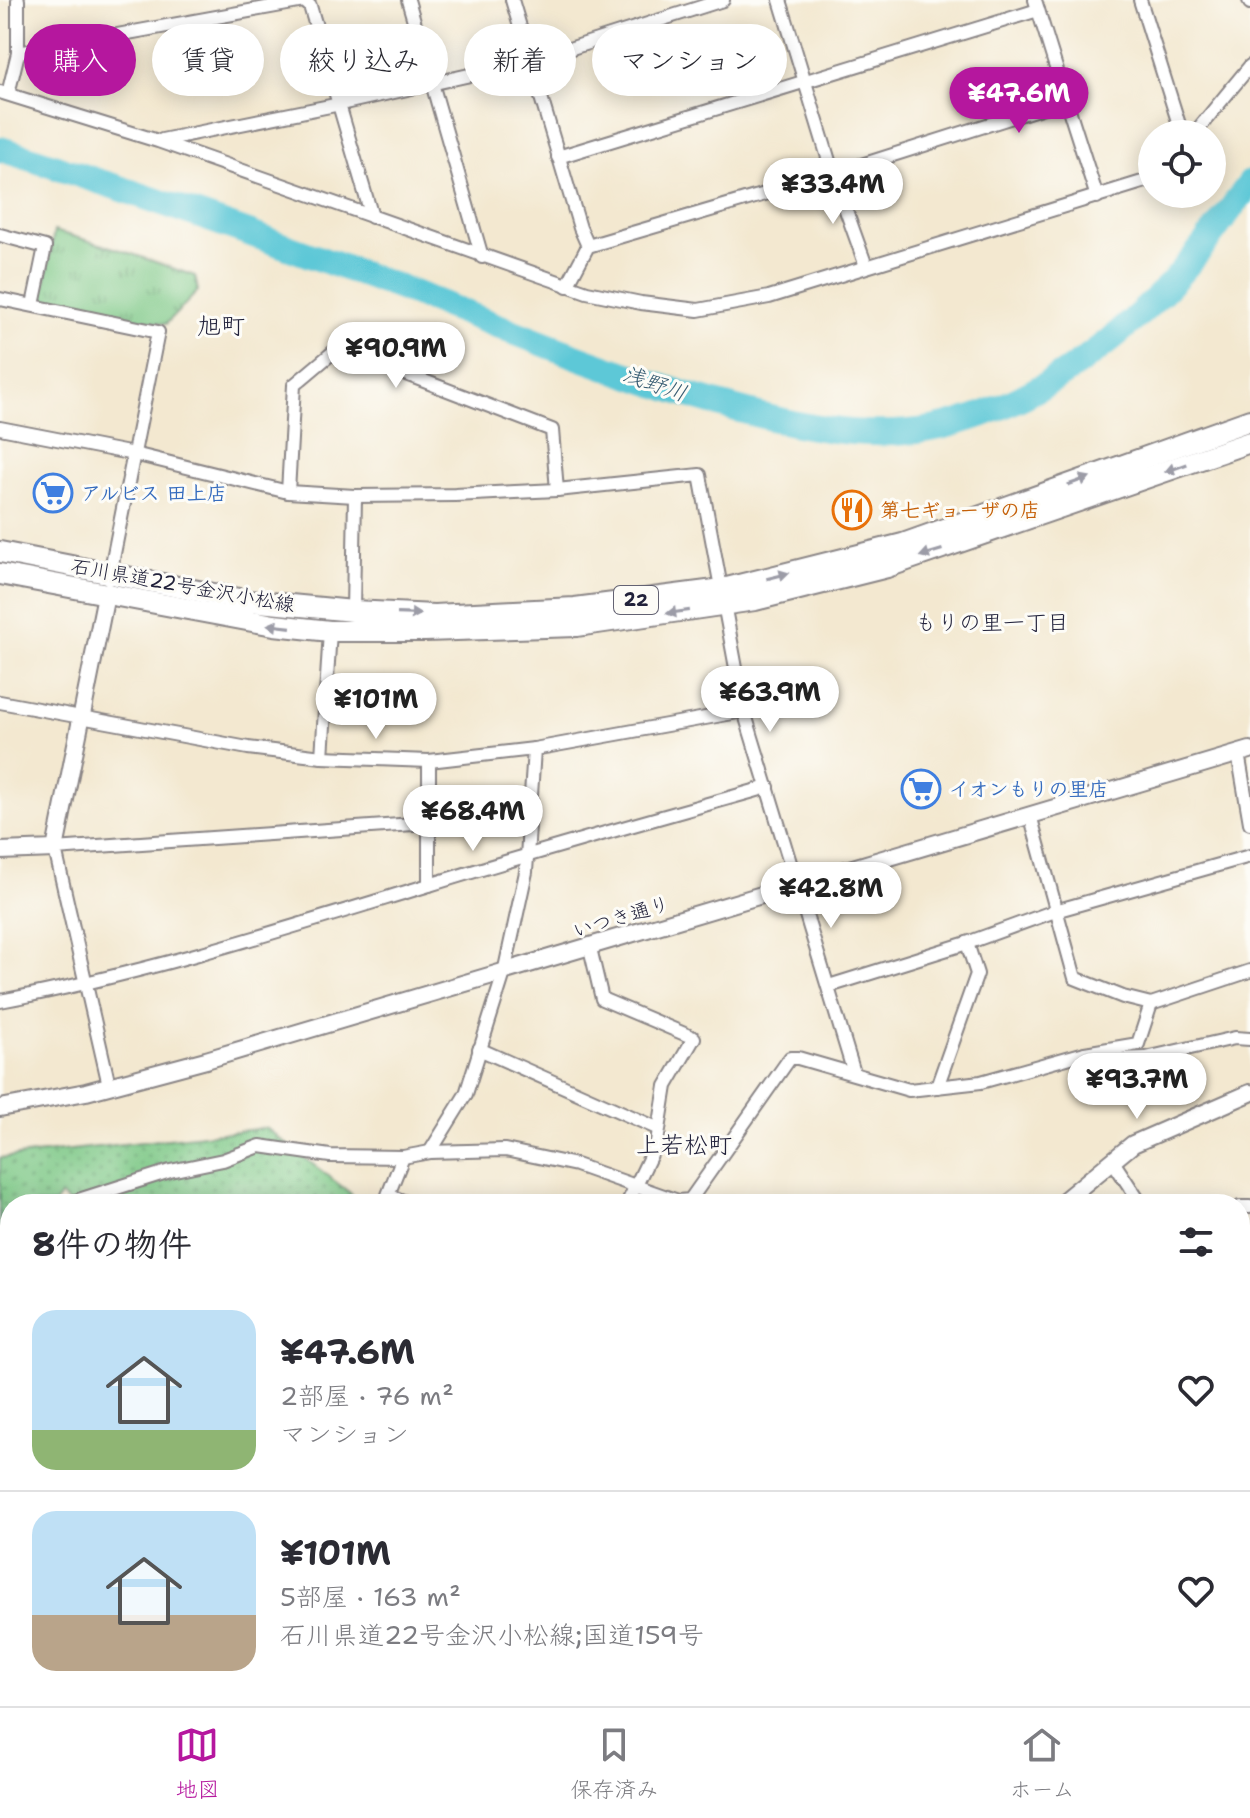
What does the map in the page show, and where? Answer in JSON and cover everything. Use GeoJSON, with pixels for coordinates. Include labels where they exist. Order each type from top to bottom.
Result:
{"type":"FeatureCollection","features":[{"type":"Feature","properties":{"kind":"main road","name":"石川県道22号金沢小松線"},"geometry":{"type":"LineString","coordinates":[[0,552],[249,601],[353,611],[434,615],[724,597],[903,544],[1250,420]]}},
{"type":"Feature","properties":{"kind":"main road","name":"22"},"geometry":{"type":"LineString","coordinates":[[0,574],[274,625],[330,631],[577,626],[887,567],[1250,442]]}},
{"type":"Feature","properties":{"kind":"street"},"geometry":{"type":"LineString","coordinates":[[18,0],[18,53],[4,93],[158,141],[567,286],[641,303],[698,310],[769,297],[1138,184]]}},
{"type":"Feature","properties":{"kind":"street"},"geometry":{"type":"LineString","coordinates":[[408,0],[414,24]]}},
{"type":"Feature","properties":{"kind":"street"},"geometry":{"type":"LineString","coordinates":[[512,0],[518,24]]}},
{"type":"Feature","properties":{"kind":"street"},"geometry":{"type":"LineString","coordinates":[[576,47],[723,0]]}},
{"type":"Feature","properties":{"kind":"street"},"geometry":{"type":"LineString","coordinates":[[780,0],[833,174],[866,266]]}},
{"type":"Feature","properties":{"kind":"street"},"geometry":{"type":"LineString","coordinates":[[1140,0],[1178,120]]}},
{"type":"Feature","properties":{"kind":"street"},"geometry":{"type":"LineString","coordinates":[[18,53],[304,1],[310,6],[372,217]]}},
{"type":"Feature","properties":{"kind":"street"},"geometry":{"type":"LineString","coordinates":[[558,157],[805,82],[1036,5],[1097,197]]}},
{"type":"Feature","properties":{"kind":"street"},"geometry":{"type":"LineString","coordinates":[[1206,120],[1250,66]]}},
{"type":"Feature","properties":{"kind":"street"},"geometry":{"type":"LineString","coordinates":[[158,141],[376,96]]}},
{"type":"Feature","properties":{"kind":"street"},"geometry":{"type":"LineString","coordinates":[[434,96],[482,257]]}},
{"type":"Feature","properties":{"kind":"street"},"geometry":{"type":"LineString","coordinates":[[539,96],[588,246]]}},
{"type":"Feature","properties":{"kind":"street"},"geometry":{"type":"LineString","coordinates":[[567,286],[588,246],[833,174],[1066,100]]}},
{"type":"Feature","properties":{"kind":"street"},"geometry":{"type":"LineString","coordinates":[[0,235],[45,247],[33,305]]}},
{"type":"Feature","properties":{"kind":"street"},"geometry":{"type":"LineString","coordinates":[[0,299],[158,332],[55,849],[109,1085]]}},
{"type":"Feature","properties":{"kind":"street"},"geometry":{"type":"LineString","coordinates":[[288,492],[294,385],[338,348],[552,430],[557,490]]}},
{"type":"Feature","properties":{"kind":"street"},"geometry":{"type":"LineString","coordinates":[[0,428],[134,454],[288,492],[355,496],[455,495],[557,490],[700,475],[744,711],[854,1073]]}},
{"type":"Feature","properties":{"kind":"street"},"geometry":{"type":"LineString","coordinates":[[353,611],[355,496]]}},
{"type":"Feature","properties":{"kind":"street"},"geometry":{"type":"LineString","coordinates":[[322,757],[330,631]]}},
{"type":"Feature","properties":{"kind":"street"},"geometry":{"type":"LineString","coordinates":[[0,702],[248,748],[322,757],[429,761],[534,749],[744,711]]}},
{"type":"Feature","properties":{"kind":"street"},"geometry":{"type":"LineString","coordinates":[[430,1152],[466,1094],[504,973],[527,855],[534,749]]}},
{"type":"Feature","properties":{"kind":"street"},"geometry":{"type":"LineString","coordinates":[[1244,751],[1250,823]]}},
{"type":"Feature","properties":{"kind":"street","name":"いつき通り"},"geometry":{"type":"LineString","coordinates":[[0,1108],[206,1060],[1244,751]]}},
{"type":"Feature","properties":{"kind":"street"},"geometry":{"type":"LineString","coordinates":[[429,761],[429,885]]}},
{"type":"Feature","properties":{"kind":"street"},"geometry":{"type":"LineString","coordinates":[[0,1001],[87,985],[194,957],[527,855],[768,787]]}},
{"type":"Feature","properties":{"kind":"street"},"geometry":{"type":"LineString","coordinates":[[1030,815],[1075,978],[1123,997],[1151,1004],[1250,971]]}},
{"type":"Feature","properties":{"kind":"street"},"geometry":{"type":"LineString","coordinates":[[0,851],[428,823]]}},
{"type":"Feature","properties":{"kind":"street"},"geometry":{"type":"LineString","coordinates":[[829,986],[967,943],[1055,911],[1250,856]]}},
{"type":"Feature","properties":{"kind":"street"},"geometry":{"type":"LineString","coordinates":[[937,1087],[977,974],[967,943]]}},
{"type":"Feature","properties":{"kind":"street"},"geometry":{"type":"LineString","coordinates":[[590,948],[602,999],[694,1038],[666,1086],[657,1142],[631,1194]]}},
{"type":"Feature","properties":{"kind":"street"},"geometry":{"type":"LineString","coordinates":[[694,1194],[790,1058],[909,1090],[981,1082],[1085,1053],[1138,1044],[1151,1004]]}},
{"type":"Feature","properties":{"kind":"street"},"geometry":{"type":"LineString","coordinates":[[1085,1053],[1093,1060],[1146,1058],[1235,1038],[1250,1039]]}},
{"type":"Feature","properties":{"kind":"street"},"geometry":{"type":"LineString","coordinates":[[479,1049],[659,1129]]}},
{"type":"Feature","properties":{"kind":"street"},"geometry":{"type":"LineString","coordinates":[[1072,1194],[1133,1144],[1250,1093]]}},
{"type":"Feature","properties":{"kind":"street"},"geometry":{"type":"LineString","coordinates":[[98,1194],[170,1171],[223,1160],[260,1146],[330,1156],[403,1157],[430,1152],[505,1150],[576,1165],[656,1194]]}},
{"type":"Feature","properties":{"kind":"street"},"geometry":{"type":"LineString","coordinates":[[388,1194],[403,1157]]}},
{"type":"Feature","properties":{"kind":"street"},"geometry":{"type":"LineString","coordinates":[[1112,1160],[1134,1194]]}},
{"type":"Feature","properties":{"kind":"green space"},"geometry":{"type":"Polygon","coordinates":[[[54,231],[195,276],[198,291],[166,324],[48,304],[43,296],[54,231]]]}},
{"type":"Feature","properties":{"kind":"green space"},"geometry":{"type":"Polygon","coordinates":[[[266,1128],[351,1194],[0,1194],[0,1158],[266,1128]]]}},
{"type":"Feature","properties":{"kind":"waterway","name":"浅野川"},"geometry":{"type":"LineString","coordinates":[[0,149],[265,239],[662,387],[784,421],[872,433],[931,429],[966,420],[999,408],[1062,374],[1120,331],[1172,282],[1250,183]]}},
{"type":"Feature","properties":{"kind":"place","name":"アルビス 田上店"},"geometry":{"type":"Point","coordinates":[53,493]}},
{"type":"Feature","properties":{"kind":"place","name":"第七ギョーザの店"},"geometry":{"type":"Point","coordinates":[852,510]}},
{"type":"Feature","properties":{"kind":"place","name":"イオンもりの里店"},"geometry":{"type":"Point","coordinates":[921,789]}},
{"type":"Feature","properties":{"kind":"district","name":"旭町"},"geometry":{"type":"Point","coordinates":[221,326]}},
{"type":"Feature","properties":{"kind":"district","name":"もりの里一丁目"},"geometry":{"type":"Point","coordinates":[992,622]}},
{"type":"Feature","properties":{"kind":"district","name":"上若松町"},"geometry":{"type":"Point","coordinates":[684,1145]}}]}
